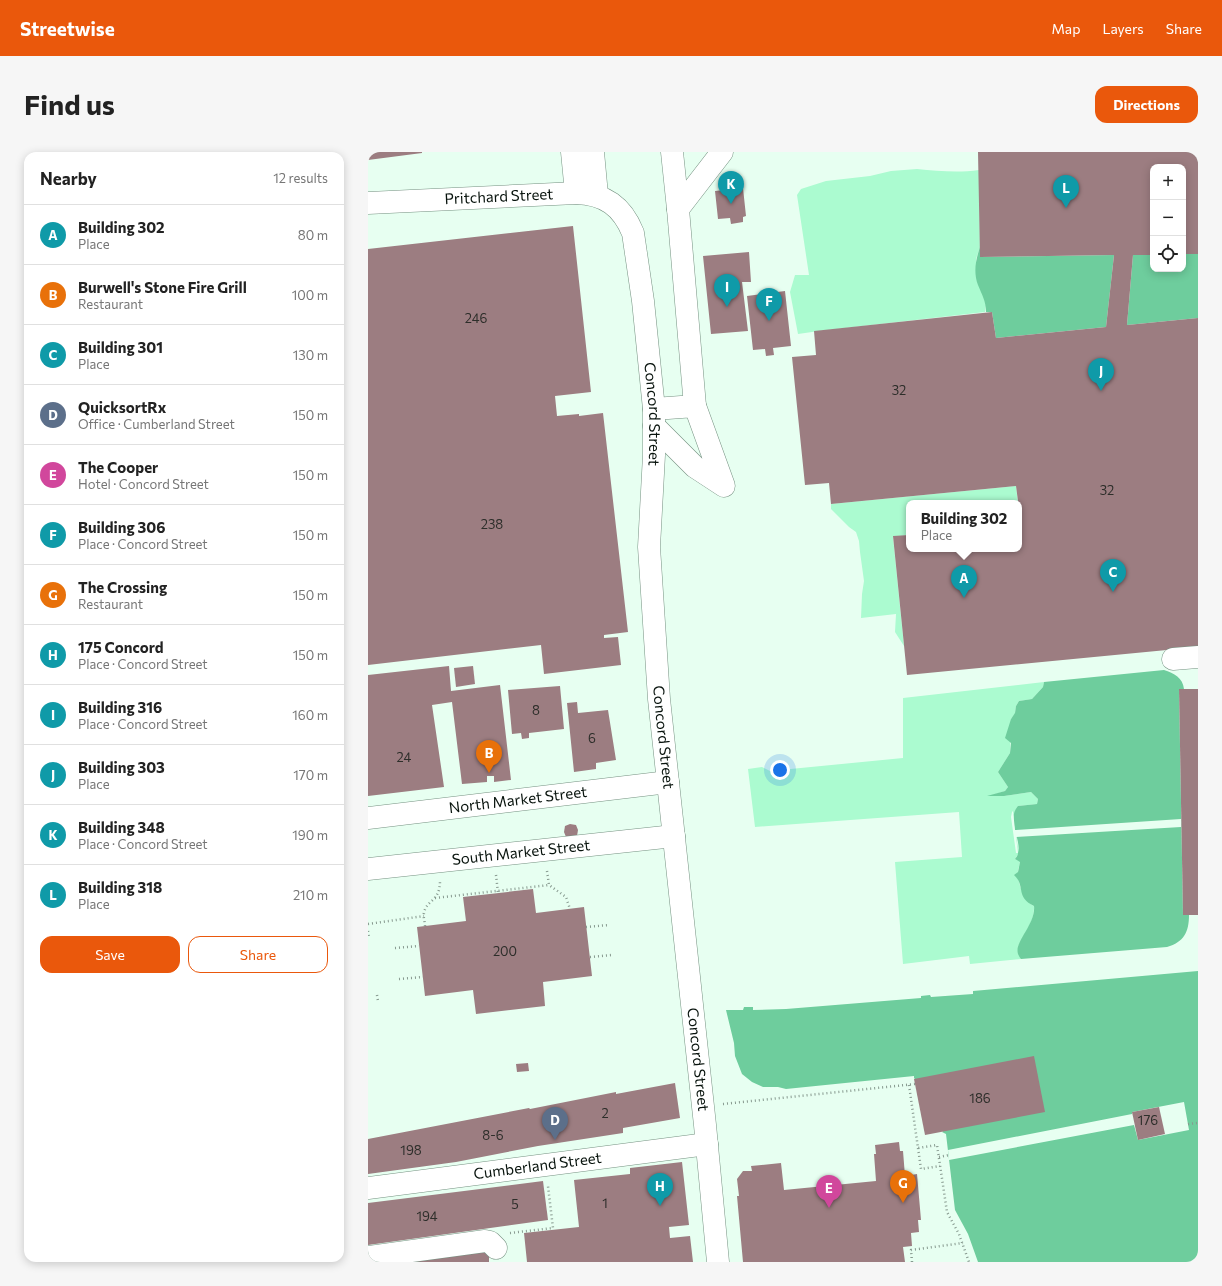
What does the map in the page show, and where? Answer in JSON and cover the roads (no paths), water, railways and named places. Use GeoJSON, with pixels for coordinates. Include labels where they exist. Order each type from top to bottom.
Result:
{"type":"FeatureCollection","features":[{"type":"Feature","properties":{"kind":"street"},"geometry":{"type":"LineString","coordinates":[[572,152],[587,194]]}},
{"type":"Feature","properties":{"kind":"street"},"geometry":{"type":"LineString","coordinates":[[587,194],[593,152]]}},
{"type":"Feature","properties":{"kind":"street"},"geometry":{"type":"LineString","coordinates":[[672,152],[696,406],[724,486],[695,467],[654,417],[696,406]]}},
{"type":"Feature","properties":{"kind":"street"},"geometry":{"type":"LineString","coordinates":[[678,209],[722,152]]}},
{"type":"Feature","properties":{"kind":"street","name":"Pritchard Street"},"geometry":{"type":"LineString","coordinates":[[368,203],[587,194]]}},
{"type":"Feature","properties":{"kind":"street","name":"Concord Street"},"geometry":{"type":"LineString","coordinates":[[587,194],[605,199],[615,206],[629,223],[633,234],[644,301],[654,417],[654,455],[648,547],[658,685],[707,1144],[718,1262]]}},
{"type":"Feature","properties":{"kind":"street"},"geometry":{"type":"LineString","coordinates":[[1173,659],[1198,657]]}},
{"type":"Feature","properties":{"kind":"street","name":"North Market Street"},"geometry":{"type":"LineString","coordinates":[[368,818],[668,782]]}},
{"type":"Feature","properties":{"kind":"street","name":"South Market Street"},"geometry":{"type":"LineString","coordinates":[[368,869],[674,836]]}},
{"type":"Feature","properties":{"kind":"street","name":"Cumberland Street"},"geometry":{"type":"LineString","coordinates":[[368,1188],[707,1144]]}},
{"type":"Feature","properties":{"kind":"street"},"geometry":{"type":"LineString","coordinates":[[368,1257],[485,1240],[490,1242],[500,1241]]}},
{"type":"Feature","properties":{"kind":"place","name":"Building 348"},"geometry":{"type":"Point","coordinates":[731,204]}},
{"type":"Feature","properties":{"kind":"place","name":"Building 318"},"geometry":{"type":"Point","coordinates":[1066,208]}},
{"type":"Feature","properties":{"kind":"place","name":"Building 316"},"geometry":{"type":"Point","coordinates":[727,307]}},
{"type":"Feature","properties":{"kind":"place","name":"Building 306"},"geometry":{"type":"Point","coordinates":[769,321]}},
{"type":"Feature","properties":{"kind":"place","name":"Building 303"},"geometry":{"type":"Point","coordinates":[1101,391]}},
{"type":"Feature","properties":{"kind":"place","name":"Building 301"},"geometry":{"type":"Point","coordinates":[1113,592]}},
{"type":"Feature","properties":{"kind":"place","name":"Building 302"},"geometry":{"type":"Point","coordinates":[964,598]}},
{"type":"Feature","properties":{"kind":"place","name":"Burwell's Stone Fire Grill"},"geometry":{"type":"Point","coordinates":[489,773]}},
{"type":"Feature","properties":{"kind":"place","name":"QuicksortRx"},"geometry":{"type":"Point","coordinates":[555,1140]}},
{"type":"Feature","properties":{"kind":"place","name":"The Crossing"},"geometry":{"type":"Point","coordinates":[903,1203]}},
{"type":"Feature","properties":{"kind":"place","name":"175 Concord"},"geometry":{"type":"Point","coordinates":[660,1206]}},
{"type":"Feature","properties":{"kind":"place","name":"The Cooper"},"geometry":{"type":"Point","coordinates":[829,1208]}}]}
